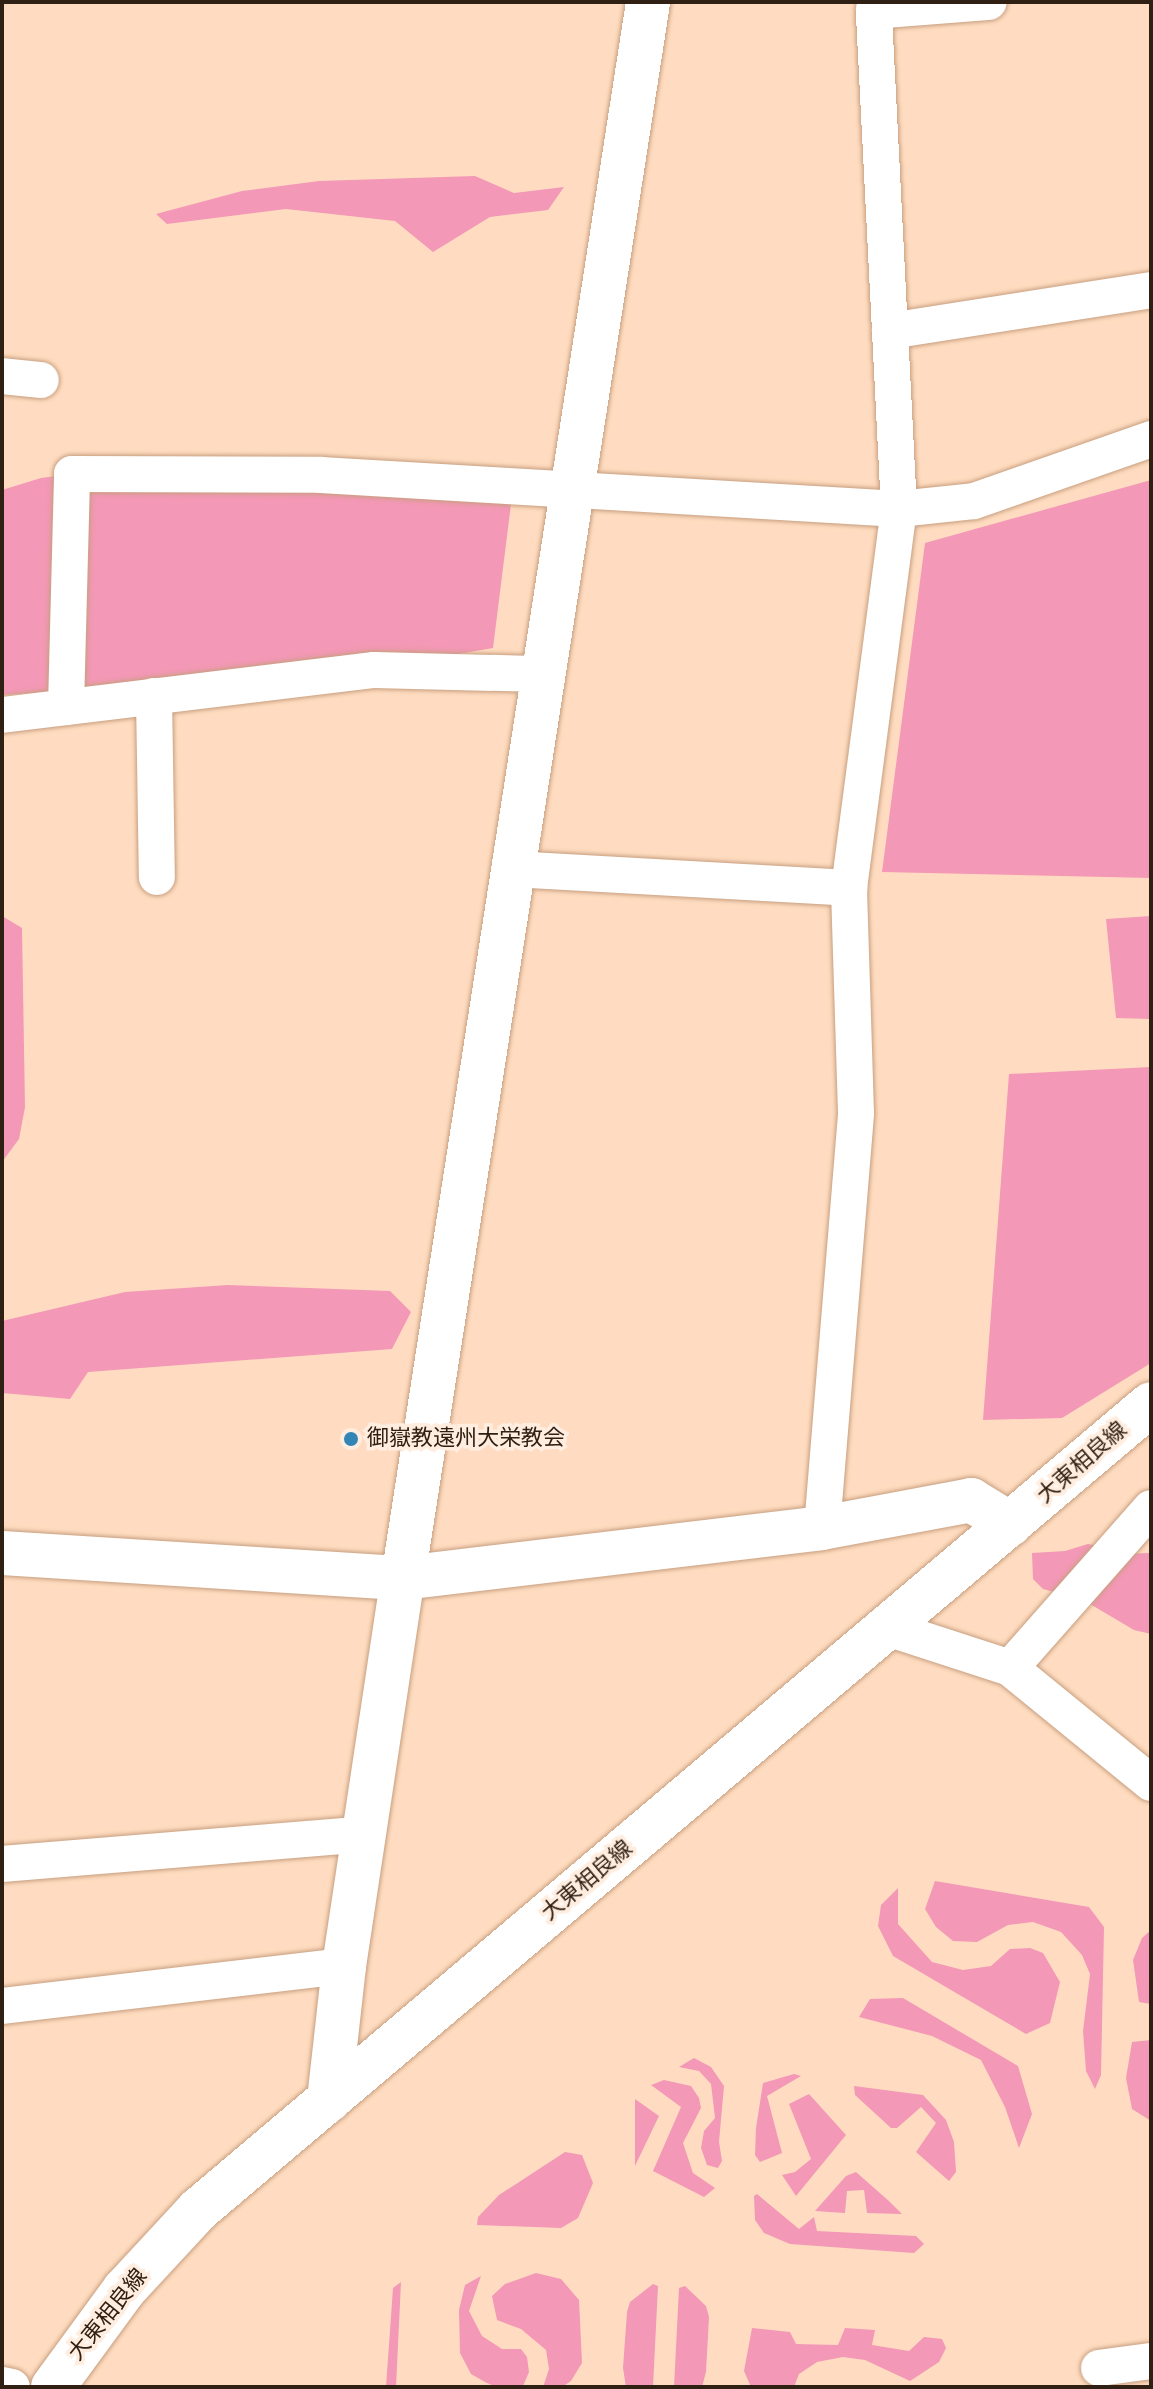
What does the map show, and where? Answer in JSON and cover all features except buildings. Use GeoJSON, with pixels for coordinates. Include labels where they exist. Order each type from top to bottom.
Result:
{"type":"FeatureCollection","features":[{"type":"Feature","properties":{"kind":"street"},"geometry":{"type":"LineString","coordinates":[[329,2100],[344,1966],[648,2]]}},
{"type":"Feature","properties":{"kind":"street"},"geometry":{"type":"LineString","coordinates":[[822,1528],[856,1113],[849,888],[899,509],[874,11],[989,2]]}},
{"type":"Feature","properties":{"kind":"street"},"geometry":{"type":"LineString","coordinates":[[890,331],[1151,290]]}},
{"type":"Feature","properties":{"kind":"street"},"geometry":{"type":"LineString","coordinates":[[2,376],[41,380]]}},
{"type":"Feature","properties":{"kind":"street"},"geometry":{"type":"LineString","coordinates":[[66,707],[72,474],[321,475],[899,509],[974,501],[1151,439]]}},
{"type":"Feature","properties":{"kind":"street"},"geometry":{"type":"LineString","coordinates":[[2,715],[374,670],[543,674]]}},
{"type":"Feature","properties":{"kind":"street"},"geometry":{"type":"LineString","coordinates":[[154,696],[157,877]]}},
{"type":"Feature","properties":{"kind":"street"},"geometry":{"type":"LineString","coordinates":[[512,869],[849,888]]}},
{"type":"Feature","properties":{"kind":"street","name":"大東相良線"},"geometry":{"type":"LineString","coordinates":[[53,2387],[124,2290],[198,2210],[1010,1524],[1145,1420]]}},
{"type":"Feature","properties":{"kind":"street"},"geometry":{"type":"LineString","coordinates":[[2,1553],[403,1578],[822,1528],[971,1500],[1010,1524]]}},
{"type":"Feature","properties":{"kind":"street"},"geometry":{"type":"LineString","coordinates":[[1010,1668],[1151,1508]]}},
{"type":"Feature","properties":{"kind":"street"},"geometry":{"type":"LineString","coordinates":[[887,1628],[1010,1668],[1151,1783]]}},
{"type":"Feature","properties":{"kind":"street"},"geometry":{"type":"LineString","coordinates":[[2,1864],[366,1834]]}},
{"type":"Feature","properties":{"kind":"street"},"geometry":{"type":"LineString","coordinates":[[2,2006],[344,1966]]}},
{"type":"Feature","properties":{"kind":"street"},"geometry":{"type":"LineString","coordinates":[[1099,2368],[1151,2361]]}},
{"type":"Feature","properties":{"kind":"street"},"geometry":{"type":"LineString","coordinates":[[2,2385],[12,2387]]}},
{"type":"Feature","properties":{"kind":"shaded area"},"geometry":{"type":"Polygon","coordinates":[[[475,176],[514,193],[564,187],[548,210],[490,217],[433,252],[395,221],[286,209],[167,224],[156,214],[242,191],[319,181],[475,176]]]}},
{"type":"Feature","properties":{"kind":"shaded area"},"geometry":{"type":"Polygon","coordinates":[[[72,474],[513,488],[493,648],[361,671],[2,695],[2,490],[41,478],[72,474]]]}},
{"type":"Feature","properties":{"kind":"shaded area"},"geometry":{"type":"Polygon","coordinates":[[[1151,480],[1151,878],[882,872],[925,543],[1151,480]]]}},
{"type":"Feature","properties":{"kind":"shaded area"},"geometry":{"type":"Polygon","coordinates":[[[2,916],[22,928],[25,1107],[19,1139],[2,1162],[2,916]]]}},
{"type":"Feature","properties":{"kind":"shaded area"},"geometry":{"type":"Polygon","coordinates":[[[1151,916],[1151,1019],[1116,1018],[1106,919],[1151,916]]]}},
{"type":"Feature","properties":{"kind":"shaded area"},"geometry":{"type":"Polygon","coordinates":[[[1151,1067],[1151,1363],[1062,1418],[983,1420],[1009,1074],[1151,1067]]]}},
{"type":"Feature","properties":{"kind":"shaded area"},"geometry":{"type":"Polygon","coordinates":[[[228,1285],[390,1291],[411,1312],[392,1349],[88,1372],[70,1399],[2,1393],[2,1321],[125,1292],[228,1285]]]}},
{"type":"Feature","properties":{"kind":"shaded area"},"geometry":{"type":"Polygon","coordinates":[[[1088,1544],[1105,1547],[1070,1596],[1043,1589],[1033,1579],[1032,1553],[1065,1551],[1088,1544]]]}},
{"type":"Feature","properties":{"kind":"shaded area"},"geometry":{"type":"Polygon","coordinates":[[[1151,1553],[1151,1634],[1134,1630],[1090,1604],[1117,1554],[1151,1553]]]}},
{"type":"Feature","properties":{"kind":"shaded area"},"geometry":{"type":"Polygon","coordinates":[[[935,1881],[1089,1907],[1104,1927],[1101,2075],[1095,2089],[1086,2071],[1083,2031],[1090,1974],[1082,1955],[1061,1932],[1033,1922],[1008,1925],[977,1942],[953,1941],[936,1927],[925,1909],[935,1881]]]}},
{"type":"Feature","properties":{"kind":"shaded area"},"geometry":{"type":"Polygon","coordinates":[[[898,1888],[898,1924],[932,1962],[963,1970],[991,1966],[1010,1949],[1030,1948],[1043,1953],[1060,1982],[1050,2023],[1026,2034],[893,1956],[878,1926],[881,1905],[898,1888]]]}},
{"type":"Feature","properties":{"kind":"shaded area"},"geometry":{"type":"Polygon","coordinates":[[[1151,1930],[1151,2004],[1139,2002],[1133,1960],[1142,1938],[1151,1930]]]}},
{"type":"Feature","properties":{"kind":"shaded area"},"geometry":{"type":"Polygon","coordinates":[[[903,1998],[1018,2066],[1032,2114],[1019,2148],[1005,2107],[981,2060],[932,2036],[859,2017],[870,1999],[903,1998]]]}},
{"type":"Feature","properties":{"kind":"shaded area"},"geometry":{"type":"Polygon","coordinates":[[[1151,2040],[1151,2121],[1132,2109],[1126,2078],[1132,2042],[1151,2040]]]}},
{"type":"Feature","properties":{"kind":"shaded area"},"geometry":{"type":"Polygon","coordinates":[[[694,2058],[711,2067],[724,2086],[719,2142],[722,2161],[718,2168],[707,2165],[701,2148],[704,2131],[715,2118],[711,2084],[699,2071],[679,2067],[694,2058]]]}},
{"type":"Feature","properties":{"kind":"shaded area"},"geometry":{"type":"Polygon","coordinates":[[[794,2074],[801,2076],[767,2096],[782,2153],[760,2162],[755,2155],[756,2128],[763,2083],[794,2074]]]}},
{"type":"Feature","properties":{"kind":"shaded area"},"geometry":{"type":"Polygon","coordinates":[[[664,2080],[691,2086],[699,2098],[701,2108],[683,2143],[693,2173],[715,2188],[704,2197],[653,2171],[681,2107],[651,2085],[664,2080]]]}},
{"type":"Feature","properties":{"kind":"shaded area"},"geometry":{"type":"Polygon","coordinates":[[[854,2086],[923,2095],[946,2120],[954,2142],[956,2172],[949,2181],[916,2152],[936,2123],[921,2107],[897,2128],[891,2128],[855,2095],[854,2086]]]}},
{"type":"Feature","properties":{"kind":"shaded area"},"geometry":{"type":"Polygon","coordinates":[[[809,2094],[846,2135],[796,2196],[782,2175],[795,2172],[811,2159],[789,2104],[809,2094]]]}},
{"type":"Feature","properties":{"kind":"shaded area"},"geometry":{"type":"Polygon","coordinates":[[[635,2099],[659,2116],[635,2166],[635,2099]]]}},
{"type":"Feature","properties":{"kind":"shaded area"},"geometry":{"type":"Polygon","coordinates":[[[565,2152],[582,2155],[593,2183],[578,2218],[561,2228],[477,2225],[478,2217],[499,2195],[565,2152]]]}},
{"type":"Feature","properties":{"kind":"shaded area"},"geometry":{"type":"Polygon","coordinates":[[[856,2172],[902,2214],[867,2213],[864,2190],[847,2191],[845,2213],[815,2211],[846,2176],[856,2172]]]}},
{"type":"Feature","properties":{"kind":"shaded area"},"geometry":{"type":"Polygon","coordinates":[[[757,2194],[799,2229],[814,2217],[817,2231],[916,2236],[924,2244],[914,2253],[790,2244],[764,2233],[755,2220],[754,2196],[757,2194]]]}},
{"type":"Feature","properties":{"kind":"shaded area"},"geometry":{"type":"Polygon","coordinates":[[[536,2273],[561,2279],[579,2300],[582,2363],[571,2381],[562,2387],[543,2387],[549,2369],[546,2350],[521,2329],[497,2320],[492,2296],[505,2284],[536,2273]]]}},
{"type":"Feature","properties":{"kind":"shaded area"},"geometry":{"type":"Polygon","coordinates":[[[481,2276],[469,2311],[482,2336],[502,2349],[521,2349],[527,2357],[529,2372],[523,2386],[496,2387],[485,2382],[471,2374],[460,2353],[459,2310],[465,2285],[481,2276]]]}},
{"type":"Feature","properties":{"kind":"shaded area"},"geometry":{"type":"Polygon","coordinates":[[[401,2282],[396,2387],[386,2387],[393,2288],[401,2282]]]}},
{"type":"Feature","properties":{"kind":"shaded area"},"geometry":{"type":"Polygon","coordinates":[[[653,2284],[658,2286],[653,2387],[626,2387],[623,2368],[627,2312],[630,2302],[653,2284]]]}},
{"type":"Feature","properties":{"kind":"shaded area"},"geometry":{"type":"Polygon","coordinates":[[[685,2286],[706,2306],[709,2317],[706,2372],[702,2387],[674,2387],[679,2288],[685,2286]]]}},
{"type":"Feature","properties":{"kind":"shaded area"},"geometry":{"type":"Polygon","coordinates":[[[752,2328],[790,2332],[796,2344],[838,2345],[845,2328],[875,2330],[872,2345],[909,2351],[924,2337],[942,2339],[946,2348],[939,2362],[910,2381],[865,2360],[843,2357],[817,2362],[799,2374],[794,2387],[751,2387],[744,2371],[752,2328]]]}},
{"type":"Feature","properties":{"kind":"place","name":"御嶽教遠州大栄教会"},"geometry":{"type":"Point","coordinates":[351,1439]}}]}
